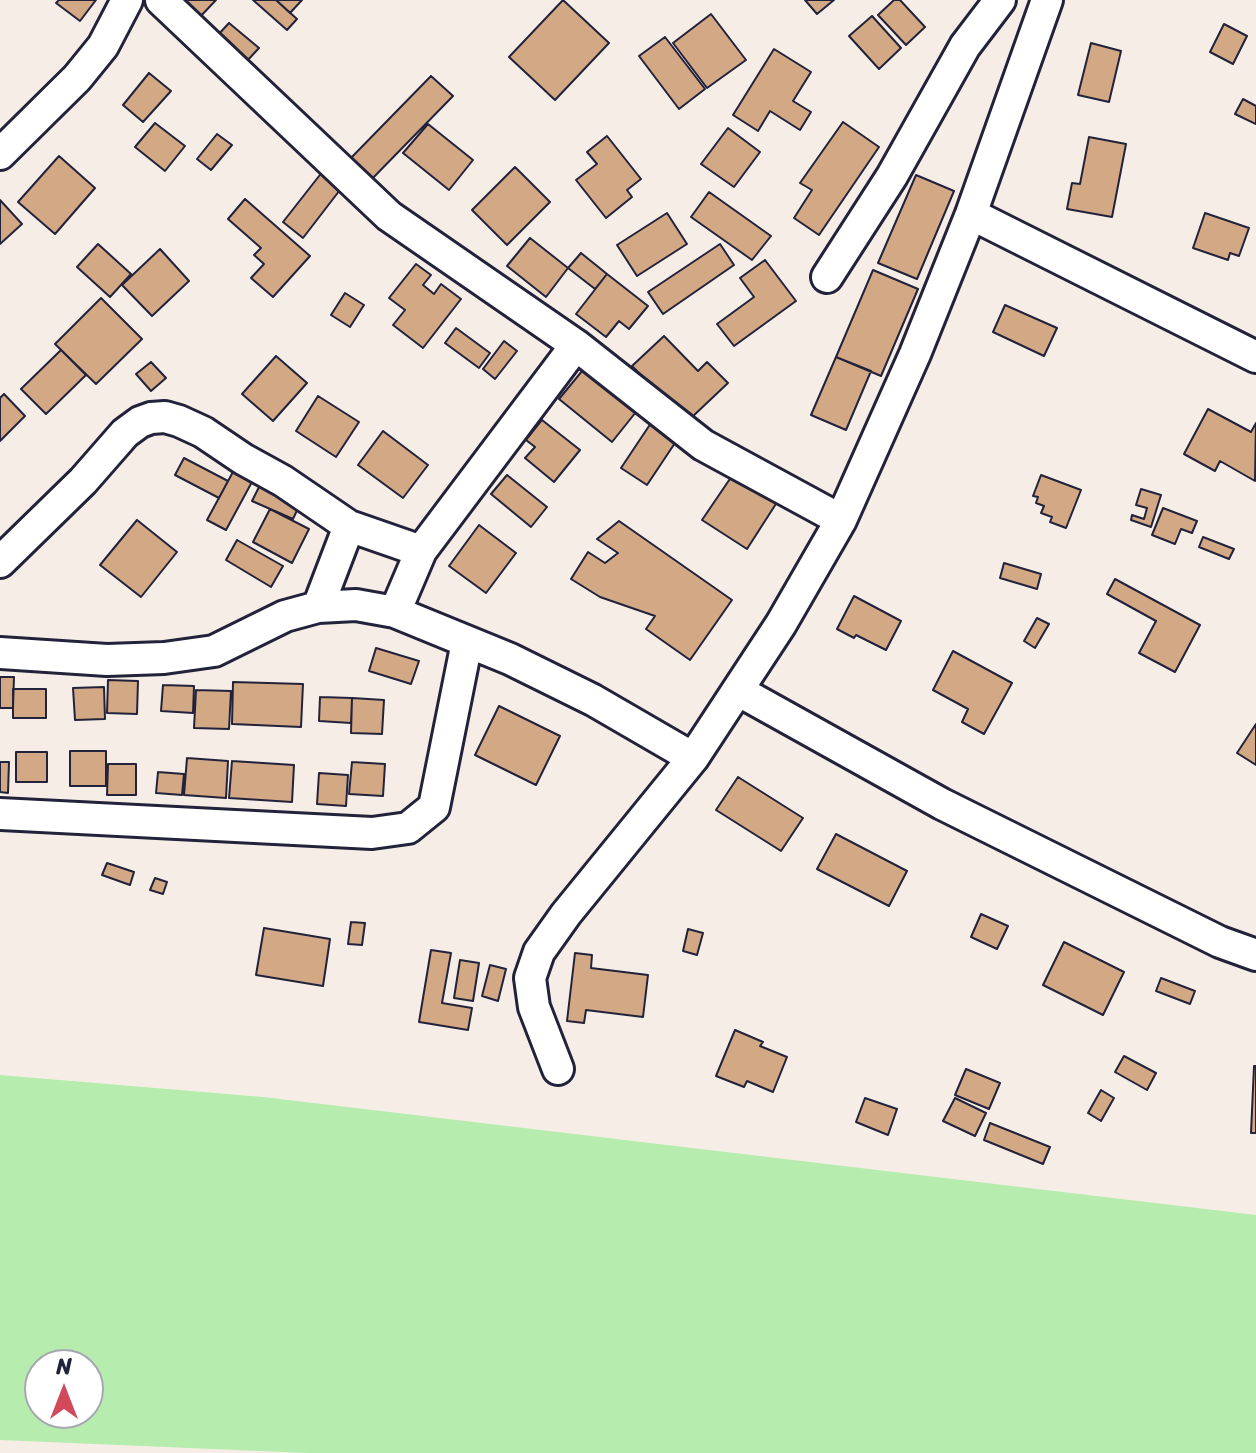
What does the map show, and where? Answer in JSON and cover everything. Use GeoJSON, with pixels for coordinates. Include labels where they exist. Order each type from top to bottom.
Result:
{"type":"FeatureCollection","features":[{"type":"Feature","properties":{"kind":"street"},"geometry":{"type":"LineString","coordinates":[[0,154],[77,78],[103,46],[127,0]]}},
{"type":"Feature","properties":{"kind":"street"},"geometry":{"type":"LineString","coordinates":[[161,0],[389,216],[576,345],[703,445],[841,520]]}},
{"type":"Feature","properties":{"kind":"street"},"geometry":{"type":"LineString","coordinates":[[827,277],[892,176],[965,46],[1000,0]]}},
{"type":"Feature","properties":{"kind":"street"},"geometry":{"type":"LineString","coordinates":[[558,1069],[534,1007],[530,978],[539,952],[566,914],[693,758],[781,624],[841,520],[915,354],[971,214],[1047,0]]}},
{"type":"Feature","properties":{"kind":"street"},"geometry":{"type":"LineString","coordinates":[[971,214],[1256,357]]}},
{"type":"Feature","properties":{"kind":"street"},"geometry":{"type":"LineString","coordinates":[[395,612],[421,551],[576,345]]}},
{"type":"Feature","properties":{"kind":"street"},"geometry":{"type":"LineString","coordinates":[[0,562],[83,481],[125,433],[151,418],[179,421],[203,432],[349,526],[421,551]]}},
{"type":"Feature","properties":{"kind":"street"},"geometry":{"type":"LineString","coordinates":[[318,607],[349,526]]}},
{"type":"Feature","properties":{"kind":"street"},"geometry":{"type":"LineString","coordinates":[[0,653],[107,660],[164,658],[214,651],[285,616],[318,607],[356,605],[395,612],[510,659],[593,700],[693,758]]}},
{"type":"Feature","properties":{"kind":"street"},"geometry":{"type":"LineString","coordinates":[[0,814],[372,833],[408,828],[434,807],[467,642]]}},
{"type":"Feature","properties":{"kind":"street"},"geometry":{"type":"LineString","coordinates":[[739,691],[956,811],[1220,942],[1256,955]]}},
{"type":"Feature","properties":{"kind":"green space"},"geometry":{"type":"Polygon","coordinates":[[[0,1075],[263,1097],[1256,1215],[1256,1453],[307,1453],[0,1440],[0,1075]]]}},
{"type":"Feature","properties":{"kind":"building"},"geometry":{"type":"Polygon","coordinates":[[[59,0],[96,0],[80,21],[56,3],[59,0]]]}},
{"type":"Feature","properties":{"kind":"building"},"geometry":{"type":"Polygon","coordinates":[[[180,0],[216,0],[199,18],[180,0]]]}},
{"type":"Feature","properties":{"kind":"building"},"geometry":{"type":"Polygon","coordinates":[[[253,0],[276,0],[297,19],[287,30],[253,0]]]}},
{"type":"Feature","properties":{"kind":"building"},"geometry":{"type":"Polygon","coordinates":[[[276,0],[302,0],[290,13],[276,0]]]}},
{"type":"Feature","properties":{"kind":"building"},"geometry":{"type":"Polygon","coordinates":[[[563,0],[609,43],[555,100],[509,57],[563,0]]]}},
{"type":"Feature","properties":{"kind":"building"},"geometry":{"type":"Polygon","coordinates":[[[805,0],[834,0],[817,14],[805,0]]]}},
{"type":"Feature","properties":{"kind":"building"},"geometry":{"type":"Polygon","coordinates":[[[894,0],[900,0],[925,27],[906,45],[878,15],[894,0]]]}},
{"type":"Feature","properties":{"kind":"building"},"geometry":{"type":"Polygon","coordinates":[[[711,14],[746,60],[707,88],[673,43],[711,14]]]}},
{"type":"Feature","properties":{"kind":"building"},"geometry":{"type":"Polygon","coordinates":[[[872,16],[901,48],[879,69],[849,36],[872,16]]]}},
{"type":"Feature","properties":{"kind":"building"},"geometry":{"type":"Polygon","coordinates":[[[229,23],[259,48],[246,62],[217,36],[229,23]]]}},
{"type":"Feature","properties":{"kind":"building"},"geometry":{"type":"Polygon","coordinates":[[[1224,24],[1247,36],[1233,64],[1210,52],[1224,24]]]}},
{"type":"Feature","properties":{"kind":"building"},"geometry":{"type":"Polygon","coordinates":[[[665,37],[705,89],[679,109],[639,56],[665,37]]]}},
{"type":"Feature","properties":{"kind":"building"},"geometry":{"type":"Polygon","coordinates":[[[1091,43],[1121,51],[1109,102],[1078,95],[1091,43]]]}},
{"type":"Feature","properties":{"kind":"building"},"geometry":{"type":"Polygon","coordinates":[[[774,49],[811,72],[793,101],[811,112],[800,130],[770,111],[758,131],[733,115],[774,49]]]}},
{"type":"Feature","properties":{"kind":"building"},"geometry":{"type":"Polygon","coordinates":[[[149,73],[171,91],[143,122],[123,105],[149,73]]]}},
{"type":"Feature","properties":{"kind":"building"},"geometry":{"type":"Polygon","coordinates":[[[431,76],[453,96],[368,183],[347,162],[431,76]]]}},
{"type":"Feature","properties":{"kind":"building"},"geometry":{"type":"Polygon","coordinates":[[[1243,99],[1256,106],[1256,124],[1235,114],[1243,99]]]}},
{"type":"Feature","properties":{"kind":"building"},"geometry":{"type":"Polygon","coordinates":[[[843,122],[879,147],[819,235],[794,218],[812,190],[800,183],[843,122]]]}},
{"type":"Feature","properties":{"kind":"building"},"geometry":{"type":"Polygon","coordinates":[[[155,123],[185,146],[165,171],[135,147],[155,123]]]}},
{"type":"Feature","properties":{"kind":"building"},"geometry":{"type":"Polygon","coordinates":[[[428,124],[473,160],[449,190],[403,153],[428,124]]]}},
{"type":"Feature","properties":{"kind":"building"},"geometry":{"type":"Polygon","coordinates":[[[728,128],[760,152],[734,187],[701,164],[728,128]]]}},
{"type":"Feature","properties":{"kind":"building"},"geometry":{"type":"Polygon","coordinates":[[[217,134],[232,145],[211,170],[197,159],[217,134]]]}},
{"type":"Feature","properties":{"kind":"building"},"geometry":{"type":"Polygon","coordinates":[[[607,136],[641,179],[627,190],[632,197],[606,218],[576,180],[597,164],[587,152],[607,136]]]}},
{"type":"Feature","properties":{"kind":"building"},"geometry":{"type":"Polygon","coordinates":[[[1089,137],[1126,144],[1112,217],[1067,209],[1072,183],[1080,184],[1089,137]]]}},
{"type":"Feature","properties":{"kind":"building"},"geometry":{"type":"Polygon","coordinates":[[[59,156],[95,188],[55,234],[18,202],[59,156]]]}},
{"type":"Feature","properties":{"kind":"building"},"geometry":{"type":"Polygon","coordinates":[[[515,167],[550,202],[507,245],[472,210],[515,167]]]}},
{"type":"Feature","properties":{"kind":"building"},"geometry":{"type":"Polygon","coordinates":[[[323,171],[343,186],[303,238],[283,222],[323,171]]]}},
{"type":"Feature","properties":{"kind":"building"},"geometry":{"type":"Polygon","coordinates":[[[916,175],[954,191],[917,279],[878,263],[916,175]]]}},
{"type":"Feature","properties":{"kind":"building"},"geometry":{"type":"Polygon","coordinates":[[[709,192],[771,236],[752,260],[691,217],[709,192]]]}},
{"type":"Feature","properties":{"kind":"building"},"geometry":{"type":"Polygon","coordinates":[[[245,199],[310,256],[273,297],[251,278],[264,264],[254,255],[261,248],[228,219],[245,199]]]}},
{"type":"Feature","properties":{"kind":"building"},"geometry":{"type":"Polygon","coordinates":[[[0,200],[22,224],[0,244],[0,200]]]}},
{"type":"Feature","properties":{"kind":"building"},"geometry":{"type":"Polygon","coordinates":[[[667,213],[687,244],[637,276],[617,245],[667,213]]]}},
{"type":"Feature","properties":{"kind":"building"},"geometry":{"type":"Polygon","coordinates":[[[1205,213],[1249,228],[1239,256],[1230,253],[1228,260],[1193,248],[1205,213]]]}},
{"type":"Feature","properties":{"kind":"building"},"geometry":{"type":"Polygon","coordinates":[[[530,238],[568,268],[546,297],[507,266],[530,238]]]}},
{"type":"Feature","properties":{"kind":"building"},"geometry":{"type":"Polygon","coordinates":[[[98,244],[131,274],[110,297],[77,267],[98,244]]]}},
{"type":"Feature","properties":{"kind":"building"},"geometry":{"type":"Polygon","coordinates":[[[720,244],[734,265],[663,314],[648,292],[720,244]]]}},
{"type":"Feature","properties":{"kind":"building"},"geometry":{"type":"Polygon","coordinates":[[[160,249],[189,281],[152,316],[122,285],[160,249]]]}},
{"type":"Feature","properties":{"kind":"building"},"geometry":{"type":"Polygon","coordinates":[[[581,253],[607,274],[595,289],[568,268],[581,253]]]}},
{"type":"Feature","properties":{"kind":"building"},"geometry":{"type":"Polygon","coordinates":[[[765,260],[796,301],[734,346],[717,324],[754,297],[740,278],[765,260]]]}},
{"type":"Feature","properties":{"kind":"building"},"geometry":{"type":"Polygon","coordinates":[[[416,264],[431,275],[423,285],[434,294],[441,284],[461,299],[423,348],[393,325],[405,310],[389,298],[416,264]]]}},
{"type":"Feature","properties":{"kind":"building"},"geometry":{"type":"Polygon","coordinates":[[[873,270],[918,289],[881,376],[836,357],[873,270]]]}},
{"type":"Feature","properties":{"kind":"building"},"geometry":{"type":"Polygon","coordinates":[[[607,274],[648,306],[629,329],[619,321],[606,337],[576,314],[607,274]]]}},
{"type":"Feature","properties":{"kind":"building"},"geometry":{"type":"Polygon","coordinates":[[[345,293],[364,305],[350,327],[331,315],[345,293]]]}},
{"type":"Feature","properties":{"kind":"building"},"geometry":{"type":"Polygon","coordinates":[[[101,298],[142,339],[96,384],[55,344],[101,298]]]}},
{"type":"Feature","properties":{"kind":"building"},"geometry":{"type":"Polygon","coordinates":[[[1005,305],[1057,328],[1044,356],[993,332],[1005,305]]]}},
{"type":"Feature","properties":{"kind":"building"},"geometry":{"type":"Polygon","coordinates":[[[456,328],[490,353],[479,368],[445,343],[456,328]]]}},
{"type":"Feature","properties":{"kind":"building"},"geometry":{"type":"Polygon","coordinates":[[[664,336],[698,371],[707,362],[728,383],[691,418],[678,405],[667,415],[657,391],[632,366],[664,336]]]}},
{"type":"Feature","properties":{"kind":"building"},"geometry":{"type":"Polygon","coordinates":[[[504,341],[517,351],[495,379],[483,369],[504,341]]]}},
{"type":"Feature","properties":{"kind":"building"},"geometry":{"type":"Polygon","coordinates":[[[61,350],[86,375],[46,414],[21,389],[61,350]]]}},
{"type":"Feature","properties":{"kind":"building"},"geometry":{"type":"Polygon","coordinates":[[[276,356],[307,383],[273,421],[242,394],[276,356]]]}},
{"type":"Feature","properties":{"kind":"building"},"geometry":{"type":"Polygon","coordinates":[[[836,357],[871,371],[846,430],[811,415],[836,357]]]}},
{"type":"Feature","properties":{"kind":"building"},"geometry":{"type":"Polygon","coordinates":[[[151,362],[166,378],[151,391],[136,374],[151,362]]]}},
{"type":"Feature","properties":{"kind":"building"},"geometry":{"type":"Polygon","coordinates":[[[587,365],[640,407],[612,442],[559,399],[587,365]]]}},
{"type":"Feature","properties":{"kind":"building"},"geometry":{"type":"Polygon","coordinates":[[[4,394],[25,416],[0,441],[0,398],[4,394]]]}},
{"type":"Feature","properties":{"kind":"building"},"geometry":{"type":"Polygon","coordinates":[[[318,396],[359,422],[336,457],[296,431],[318,396]]]}},
{"type":"Feature","properties":{"kind":"building"},"geometry":{"type":"Polygon","coordinates":[[[1208,409],[1251,432],[1256,423],[1255,481],[1220,461],[1215,471],[1184,454],[1208,409]]]}},
{"type":"Feature","properties":{"kind":"building"},"geometry":{"type":"Polygon","coordinates":[[[655,417],[681,434],[647,485],[621,468],[655,417]]]}},
{"type":"Feature","properties":{"kind":"building"},"geometry":{"type":"Polygon","coordinates":[[[542,420],[580,450],[554,482],[525,458],[535,447],[526,440],[542,420]]]}},
{"type":"Feature","properties":{"kind":"building"},"geometry":{"type":"Polygon","coordinates":[[[383,431],[428,465],[403,498],[358,465],[383,431]]]}},
{"type":"Feature","properties":{"kind":"building"},"geometry":{"type":"Polygon","coordinates":[[[184,458],[228,481],[219,498],[175,475],[184,458]]]}},
{"type":"Feature","properties":{"kind":"building"},"geometry":{"type":"Polygon","coordinates":[[[738,467],[781,496],[747,549],[702,520],[738,467]]]}},
{"type":"Feature","properties":{"kind":"building"},"geometry":{"type":"Polygon","coordinates":[[[234,470],[253,480],[226,530],[207,520],[234,470]]]}},
{"type":"Feature","properties":{"kind":"building"},"geometry":{"type":"Polygon","coordinates":[[[507,475],[547,507],[531,527],[491,494],[507,475]]]}},
{"type":"Feature","properties":{"kind":"building"},"geometry":{"type":"Polygon","coordinates":[[[1041,475],[1081,490],[1066,528],[1050,522],[1052,517],[1041,513],[1044,506],[1036,503],[1038,497],[1033,496],[1041,475]]]}},
{"type":"Feature","properties":{"kind":"building"},"geometry":{"type":"Polygon","coordinates":[[[260,485],[300,504],[293,519],[252,501],[260,485]]]}},
{"type":"Feature","properties":{"kind":"building"},"geometry":{"type":"Polygon","coordinates":[[[1141,489],[1161,495],[1151,527],[1131,520],[1132,515],[1144,519],[1147,508],[1136,505],[1141,489]]]}},
{"type":"Feature","properties":{"kind":"building"},"geometry":{"type":"Polygon","coordinates":[[[1163,508],[1197,521],[1192,533],[1181,529],[1175,544],[1152,535],[1163,508]]]}},
{"type":"Feature","properties":{"kind":"building"},"geometry":{"type":"Polygon","coordinates":[[[270,509],[309,529],[292,563],[253,542],[270,509]]]}},
{"type":"Feature","properties":{"kind":"building"},"geometry":{"type":"Polygon","coordinates":[[[137,520],[177,552],[141,597],[100,565],[137,520]]]}},
{"type":"Feature","properties":{"kind":"building"},"geometry":{"type":"Polygon","coordinates":[[[619,521],[732,600],[690,660],[646,629],[655,616],[600,597],[571,579],[588,552],[605,563],[618,553],[597,539],[619,521]]]}},
{"type":"Feature","properties":{"kind":"building"},"geometry":{"type":"Polygon","coordinates":[[[479,525],[516,553],[486,593],[449,566],[479,525]]]}},
{"type":"Feature","properties":{"kind":"building"},"geometry":{"type":"Polygon","coordinates":[[[1203,537],[1234,549],[1229,559],[1199,547],[1203,537]]]}},
{"type":"Feature","properties":{"kind":"building"},"geometry":{"type":"Polygon","coordinates":[[[237,540],[283,566],[271,587],[226,560],[237,540]]]}},
{"type":"Feature","properties":{"kind":"building"},"geometry":{"type":"Polygon","coordinates":[[[1004,563],[1041,574],[1037,589],[1000,578],[1004,563]]]}},
{"type":"Feature","properties":{"kind":"building"},"geometry":{"type":"Polygon","coordinates":[[[1115,579],[1200,625],[1175,672],[1139,653],[1156,621],[1107,594],[1115,579]]]}},
{"type":"Feature","properties":{"kind":"building"},"geometry":{"type":"Polygon","coordinates":[[[854,596],[901,621],[886,650],[837,629],[854,596]]]}},
{"type":"Feature","properties":{"kind":"building"},"geometry":{"type":"Polygon","coordinates":[[[1037,618],[1049,624],[1035,648],[1024,641],[1037,618]]]}},
{"type":"Feature","properties":{"kind":"building"},"geometry":{"type":"Polygon","coordinates":[[[376,648],[419,661],[411,684],[369,671],[376,648]]]}},
{"type":"Feature","properties":{"kind":"building"},"geometry":{"type":"Polygon","coordinates":[[[953,651],[1012,683],[984,734],[962,722],[968,709],[933,690],[953,651]]]}},
{"type":"Feature","properties":{"kind":"building"},"geometry":{"type":"Polygon","coordinates":[[[0,677],[14,677],[13,708],[0,708],[0,677]]]}},
{"type":"Feature","properties":{"kind":"building"},"geometry":{"type":"Polygon","coordinates":[[[108,680],[138,681],[137,714],[107,713],[108,680]]]}},
{"type":"Feature","properties":{"kind":"building"},"geometry":{"type":"Polygon","coordinates":[[[233,682],[303,684],[301,727],[232,724],[233,682]]]}},
{"type":"Feature","properties":{"kind":"building"},"geometry":{"type":"Polygon","coordinates":[[[163,685],[194,686],[193,713],[161,711],[163,685]]]}},
{"type":"Feature","properties":{"kind":"building"},"geometry":{"type":"Polygon","coordinates":[[[104,687],[105,719],[75,720],[73,688],[104,687]]]}},
{"type":"Feature","properties":{"kind":"building"},"geometry":{"type":"Polygon","coordinates":[[[13,689],[46,689],[46,718],[13,718],[13,689]]]}},
{"type":"Feature","properties":{"kind":"building"},"geometry":{"type":"Polygon","coordinates":[[[196,690],[231,691],[229,729],[194,728],[196,690]]]}},
{"type":"Feature","properties":{"kind":"building"},"geometry":{"type":"Polygon","coordinates":[[[320,697],[352,698],[351,723],[319,721],[320,697]]]}},
{"type":"Feature","properties":{"kind":"building"},"geometry":{"type":"Polygon","coordinates":[[[352,698],[384,700],[382,734],[351,733],[352,698]]]}},
{"type":"Feature","properties":{"kind":"building"},"geometry":{"type":"Polygon","coordinates":[[[499,706],[560,736],[536,785],[475,755],[499,706]]]}},
{"type":"Feature","properties":{"kind":"building"},"geometry":{"type":"Polygon","coordinates":[[[1256,724],[1256,765],[1237,753],[1256,724]]]}},
{"type":"Feature","properties":{"kind":"building"},"geometry":{"type":"Polygon","coordinates":[[[70,751],[106,751],[106,786],[70,786],[70,751]]]}},
{"type":"Feature","properties":{"kind":"building"},"geometry":{"type":"Polygon","coordinates":[[[16,752],[47,752],[47,782],[16,782],[16,752]]]}},
{"type":"Feature","properties":{"kind":"building"},"geometry":{"type":"Polygon","coordinates":[[[187,758],[228,761],[226,798],[184,795],[187,758]]]}},
{"type":"Feature","properties":{"kind":"building"},"geometry":{"type":"Polygon","coordinates":[[[232,761],[294,765],[292,802],[229,798],[232,761]]]}},
{"type":"Feature","properties":{"kind":"building"},"geometry":{"type":"Polygon","coordinates":[[[0,762],[9,762],[8,793],[0,792],[0,762]]]}},
{"type":"Feature","properties":{"kind":"building"},"geometry":{"type":"Polygon","coordinates":[[[352,762],[385,764],[383,796],[349,794],[352,762]]]}},
{"type":"Feature","properties":{"kind":"building"},"geometry":{"type":"Polygon","coordinates":[[[108,764],[136,764],[136,795],[107,795],[108,764]]]}},
{"type":"Feature","properties":{"kind":"building"},"geometry":{"type":"Polygon","coordinates":[[[158,772],[184,774],[182,795],[156,793],[158,772]]]}},
{"type":"Feature","properties":{"kind":"building"},"geometry":{"type":"Polygon","coordinates":[[[319,773],[348,775],[346,806],[317,804],[319,773]]]}},
{"type":"Feature","properties":{"kind":"building"},"geometry":{"type":"Polygon","coordinates":[[[738,777],[803,818],[781,851],[716,810],[738,777]]]}},
{"type":"Feature","properties":{"kind":"building"},"geometry":{"type":"Polygon","coordinates":[[[836,834],[907,871],[889,906],[817,869],[836,834]]]}},
{"type":"Feature","properties":{"kind":"building"},"geometry":{"type":"Polygon","coordinates":[[[107,863],[134,872],[130,885],[102,875],[107,863]]]}},
{"type":"Feature","properties":{"kind":"building"},"geometry":{"type":"Polygon","coordinates":[[[155,878],[167,882],[163,894],[150,890],[155,878]]]}},
{"type":"Feature","properties":{"kind":"building"},"geometry":{"type":"Polygon","coordinates":[[[981,914],[1008,926],[997,949],[971,937],[981,914]]]}},
{"type":"Feature","properties":{"kind":"building"},"geometry":{"type":"Polygon","coordinates":[[[351,922],[365,923],[362,945],[348,944],[351,922]]]}},
{"type":"Feature","properties":{"kind":"building"},"geometry":{"type":"Polygon","coordinates":[[[264,928],[330,939],[323,986],[256,975],[264,928]]]}},
{"type":"Feature","properties":{"kind":"building"},"geometry":{"type":"Polygon","coordinates":[[[688,929],[703,933],[697,955],[683,951],[688,929]]]}},
{"type":"Feature","properties":{"kind":"building"},"geometry":{"type":"Polygon","coordinates":[[[1064,942],[1124,972],[1103,1015],[1043,985],[1064,942]]]}},
{"type":"Feature","properties":{"kind":"building"},"geometry":{"type":"Polygon","coordinates":[[[431,950],[451,953],[442,1003],[472,1008],[468,1030],[419,1022],[431,950]]]}},
{"type":"Feature","properties":{"kind":"building"},"geometry":{"type":"Polygon","coordinates":[[[575,953],[592,955],[591,968],[648,975],[643,1017],[586,1010],[584,1023],[567,1021],[575,953]]]}},
{"type":"Feature","properties":{"kind":"building"},"geometry":{"type":"Polygon","coordinates":[[[460,960],[479,963],[473,1001],[454,998],[460,960]]]}},
{"type":"Feature","properties":{"kind":"building"},"geometry":{"type":"Polygon","coordinates":[[[490,965],[506,969],[498,1001],[482,996],[490,965]]]}},
{"type":"Feature","properties":{"kind":"building"},"geometry":{"type":"Polygon","coordinates":[[[1161,978],[1195,991],[1190,1004],[1156,991],[1161,978]]]}},
{"type":"Feature","properties":{"kind":"building"},"geometry":{"type":"Polygon","coordinates":[[[735,1030],[763,1042],[760,1046],[787,1057],[773,1092],[747,1081],[744,1087],[716,1076],[735,1030]]]}},
{"type":"Feature","properties":{"kind":"building"},"geometry":{"type":"Polygon","coordinates":[[[1124,1056],[1156,1073],[1147,1090],[1115,1072],[1124,1056]]]}},
{"type":"Feature","properties":{"kind":"building"},"geometry":{"type":"Polygon","coordinates":[[[1254,1066],[1256,1133],[1251,1133],[1254,1066]]]}},
{"type":"Feature","properties":{"kind":"building"},"geometry":{"type":"Polygon","coordinates":[[[966,1069],[1000,1083],[989,1109],[955,1095],[966,1069]]]}},
{"type":"Feature","properties":{"kind":"building"},"geometry":{"type":"Polygon","coordinates":[[[1101,1090],[1114,1098],[1101,1121],[1088,1113],[1101,1090]]]}},
{"type":"Feature","properties":{"kind":"building"},"geometry":{"type":"Polygon","coordinates":[[[865,1098],[897,1109],[888,1135],[856,1122],[865,1098]]]}},
{"type":"Feature","properties":{"kind":"building"},"geometry":{"type":"Polygon","coordinates":[[[955,1098],[986,1113],[975,1136],[943,1121],[955,1098]]]}},
{"type":"Feature","properties":{"kind":"building"},"geometry":{"type":"Polygon","coordinates":[[[990,1123],[1050,1147],[1043,1164],[984,1140],[990,1123]]]}}]}
